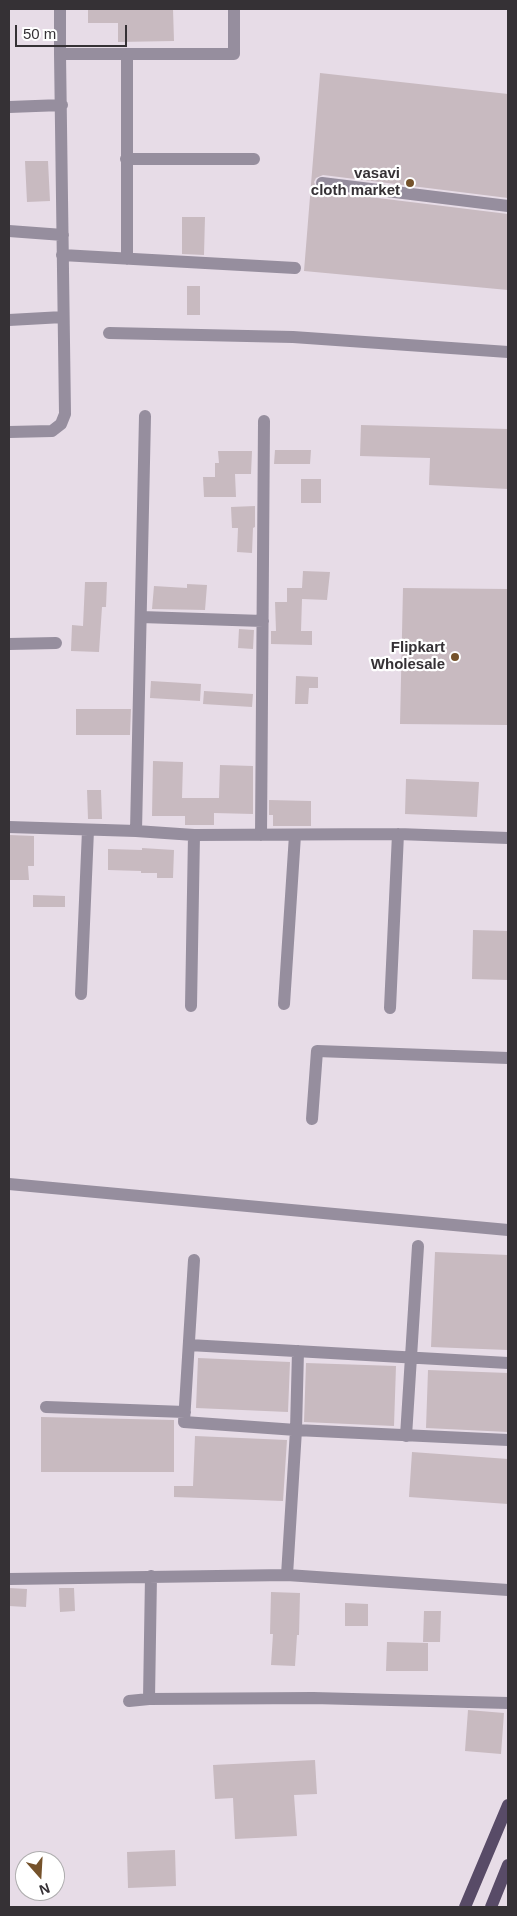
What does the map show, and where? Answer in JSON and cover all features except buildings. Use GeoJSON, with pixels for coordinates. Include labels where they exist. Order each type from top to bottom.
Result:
{"type":"FeatureCollection","features":[{"type":"Feature","properties":{"kind":"main road"},"geometry":{"type":"LineString","coordinates":[[465,1907],[508,1805]]}},
{"type":"Feature","properties":{"kind":"main road"},"geometry":{"type":"LineString","coordinates":[[491,1907],[508,1865]]}},
{"type":"Feature","properties":{"kind":"street"},"geometry":{"type":"LineString","coordinates":[[9,432],[52,431],[61,424],[65,414],[60,9]]}},
{"type":"Feature","properties":{"kind":"street"},"geometry":{"type":"LineString","coordinates":[[60,54],[234,54],[234,9]]}},
{"type":"Feature","properties":{"kind":"street"},"geometry":{"type":"LineString","coordinates":[[126,54],[126,259]]}},
{"type":"Feature","properties":{"kind":"street"},"geometry":{"type":"LineString","coordinates":[[9,107],[62,105]]}},
{"type":"Feature","properties":{"kind":"street"},"geometry":{"type":"LineString","coordinates":[[126,158],[254,158]]}},
{"type":"Feature","properties":{"kind":"street"},"geometry":{"type":"LineString","coordinates":[[322,182],[508,206]]}},
{"type":"Feature","properties":{"kind":"street"},"geometry":{"type":"LineString","coordinates":[[9,231],[63,235]]}},
{"type":"Feature","properties":{"kind":"street"},"geometry":{"type":"LineString","coordinates":[[62,255],[295,268]]}},
{"type":"Feature","properties":{"kind":"street"},"geometry":{"type":"LineString","coordinates":[[9,320],[63,317]]}},
{"type":"Feature","properties":{"kind":"street"},"geometry":{"type":"LineString","coordinates":[[109,333],[293,337],[508,352]]}},
{"type":"Feature","properties":{"kind":"street"},"geometry":{"type":"LineString","coordinates":[[136,831],[145,416]]}},
{"type":"Feature","properties":{"kind":"street"},"geometry":{"type":"LineString","coordinates":[[261,834],[264,421]]}},
{"type":"Feature","properties":{"kind":"street"},"geometry":{"type":"LineString","coordinates":[[141,617],[263,621]]}},
{"type":"Feature","properties":{"kind":"street"},"geometry":{"type":"LineString","coordinates":[[9,644],[56,643]]}},
{"type":"Feature","properties":{"kind":"street"},"geometry":{"type":"LineString","coordinates":[[9,828],[136,831],[194,835],[398,834],[508,838]]}},
{"type":"Feature","properties":{"kind":"street"},"geometry":{"type":"LineString","coordinates":[[80,994],[88,830]]}},
{"type":"Feature","properties":{"kind":"street"},"geometry":{"type":"LineString","coordinates":[[390,1008],[398,834]]}},
{"type":"Feature","properties":{"kind":"street"},"geometry":{"type":"LineString","coordinates":[[191,1006],[194,835]]}},
{"type":"Feature","properties":{"kind":"street"},"geometry":{"type":"LineString","coordinates":[[284,1004],[295,835]]}},
{"type":"Feature","properties":{"kind":"street"},"geometry":{"type":"LineString","coordinates":[[312,1119],[317,1051],[508,1058]]}},
{"type":"Feature","properties":{"kind":"street"},"geometry":{"type":"LineString","coordinates":[[9,1184],[508,1230]]}},
{"type":"Feature","properties":{"kind":"street"},"geometry":{"type":"LineString","coordinates":[[406,1436],[418,1246]]}},
{"type":"Feature","properties":{"kind":"street"},"geometry":{"type":"LineString","coordinates":[[194,1260],[184,1422],[296,1430],[508,1440]]}},
{"type":"Feature","properties":{"kind":"street"},"geometry":{"type":"LineString","coordinates":[[189,1346],[508,1363]]}},
{"type":"Feature","properties":{"kind":"street"},"geometry":{"type":"LineString","coordinates":[[287,1575],[296,1430],[298,1351]]}},
{"type":"Feature","properties":{"kind":"street"},"geometry":{"type":"LineString","coordinates":[[46,1407],[185,1412]]}},
{"type":"Feature","properties":{"kind":"street"},"geometry":{"type":"LineString","coordinates":[[9,1578],[287,1575],[508,1590]]}},
{"type":"Feature","properties":{"kind":"street"},"geometry":{"type":"LineString","coordinates":[[149,1699],[151,1576]]}},
{"type":"Feature","properties":{"kind":"street"},"geometry":{"type":"LineString","coordinates":[[129,1701],[149,1699],[314,1698],[508,1703]]}},
{"type":"Feature","properties":{"kind":"place","name":"vasavi cloth market"},"geometry":{"type":"Point","coordinates":[410,183]}},
{"type":"Feature","properties":{"kind":"place","name":"Flipkart Wholesale"},"geometry":{"type":"Point","coordinates":[455,657]}}]}
